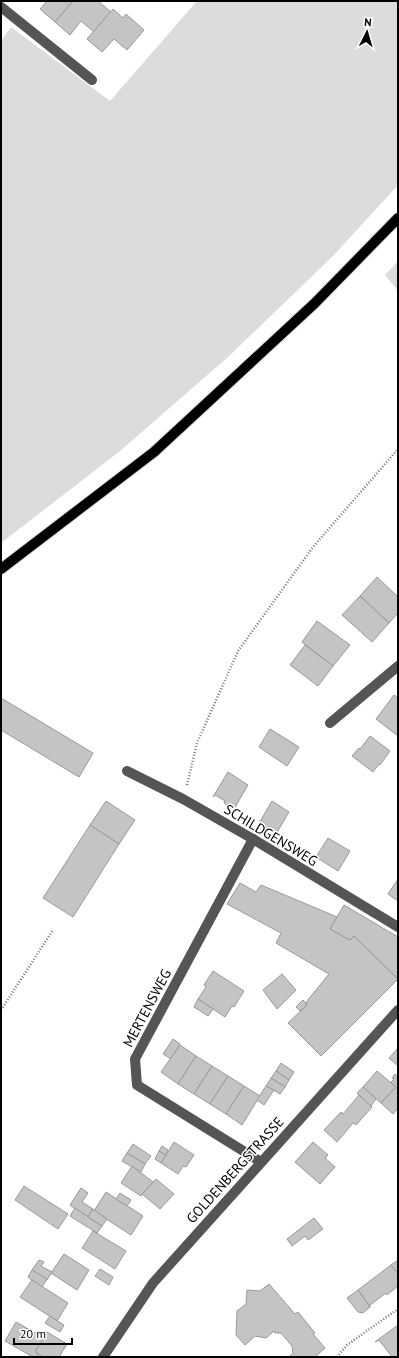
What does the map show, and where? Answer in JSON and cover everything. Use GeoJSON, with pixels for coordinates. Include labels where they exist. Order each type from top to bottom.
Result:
{"type":"FeatureCollection","features":[{"type":"Feature","properties":{"kind":"main road"},"geometry":{"type":"LineString","coordinates":[[1,569],[154,452],[315,303],[398,218]]}},
{"type":"Feature","properties":{"kind":"street"},"geometry":{"type":"LineString","coordinates":[[1,7],[92,80]]}},
{"type":"Feature","properties":{"kind":"street"},"geometry":{"type":"LineString","coordinates":[[330,723],[398,666]]}},
{"type":"Feature","properties":{"kind":"street","name":"SCHILDGENSWEG"},"geometry":{"type":"LineString","coordinates":[[127,771],[183,799],[253,839],[398,927]]}},
{"type":"Feature","properties":{"kind":"street","name":"MERTENSWEG"},"geometry":{"type":"LineString","coordinates":[[253,839],[135,1059],[137,1085],[261,1162]]}},
{"type":"Feature","properties":{"kind":"street","name":"GOLDENBERGSTRASSE"},"geometry":{"type":"LineString","coordinates":[[103,1357],[153,1283],[398,1010]]}},
{"type":"Feature","properties":{"kind":"path"},"geometry":{"type":"LineString","coordinates":[[183,799],[197,742],[238,651],[313,547],[398,449]]}},
{"type":"Feature","properties":{"kind":"path"},"geometry":{"type":"LineString","coordinates":[[1,1010],[53,930]]}},
{"type":"Feature","properties":{"kind":"path"},"geometry":{"type":"LineString","coordinates":[[336,1357],[347,1345],[398,1309]]}},
{"type":"Feature","properties":{"kind":"shaded area"},"geometry":{"type":"Polygon","coordinates":[[[197,1],[398,1],[398,185],[333,256],[228,357],[120,451],[1,543],[1,41],[11,27],[110,101],[197,1]]]}},
{"type":"Feature","properties":{"kind":"shaded area"},"geometry":{"type":"Polygon","coordinates":[[[398,261],[398,291],[385,275],[398,261]]]}},
{"type":"Feature","properties":{"kind":"building"},"geometry":{"type":"Polygon","coordinates":[[[47,1],[73,1],[55,22],[40,9],[47,1]]]}},
{"type":"Feature","properties":{"kind":"building"},"geometry":{"type":"Polygon","coordinates":[[[73,1],[98,1],[111,12],[94,32],[81,21],[70,35],[55,22],[73,1]]]}},
{"type":"Feature","properties":{"kind":"building"},"geometry":{"type":"Polygon","coordinates":[[[113,9],[123,18],[126,14],[144,30],[127,50],[114,39],[102,52],[87,39],[113,9]]]}},
{"type":"Feature","properties":{"kind":"building"},"geometry":{"type":"Polygon","coordinates":[[[377,577],[398,597],[398,613],[389,623],[360,596],[377,577]]]}},
{"type":"Feature","properties":{"kind":"building"},"geometry":{"type":"Polygon","coordinates":[[[360,596],[389,623],[372,642],[342,615],[360,596]]]}},
{"type":"Feature","properties":{"kind":"building"},"geometry":{"type":"Polygon","coordinates":[[[317,621],[350,645],[333,666],[302,642],[317,621]]]}},
{"type":"Feature","properties":{"kind":"building"},"geometry":{"type":"Polygon","coordinates":[[[305,645],[333,666],[318,686],[290,665],[305,645]]]}},
{"type":"Feature","properties":{"kind":"building"},"geometry":{"type":"Polygon","coordinates":[[[394,695],[398,698],[398,736],[376,719],[394,695]]]}},
{"type":"Feature","properties":{"kind":"building"},"geometry":{"type":"Polygon","coordinates":[[[1,698],[93,753],[79,777],[1,730],[1,698]]]}},
{"type":"Feature","properties":{"kind":"building"},"geometry":{"type":"Polygon","coordinates":[[[270,729],[299,747],[287,766],[259,747],[270,729]]]}},
{"type":"Feature","properties":{"kind":"building"},"geometry":{"type":"Polygon","coordinates":[[[370,736],[390,751],[373,772],[352,756],[359,748],[360,749],[370,736]]]}},
{"type":"Feature","properties":{"kind":"building"},"geometry":{"type":"Polygon","coordinates":[[[228,772],[248,785],[234,809],[215,795],[213,797],[228,772]]]}},
{"type":"Feature","properties":{"kind":"building"},"geometry":{"type":"Polygon","coordinates":[[[106,801],[135,820],[119,844],[90,825],[106,801]]]}},
{"type":"Feature","properties":{"kind":"building"},"geometry":{"type":"Polygon","coordinates":[[[272,801],[289,812],[276,834],[259,823],[272,801]]]}},
{"type":"Feature","properties":{"kind":"building"},"geometry":{"type":"Polygon","coordinates":[[[90,825],[119,844],[73,917],[43,898],[90,825]]]}},
{"type":"Feature","properties":{"kind":"building"},"geometry":{"type":"Polygon","coordinates":[[[328,838],[350,851],[338,871],[316,857],[328,838]]]}},
{"type":"Feature","properties":{"kind":"building"},"geometry":{"type":"Polygon","coordinates":[[[398,879],[398,901],[388,894],[398,879]]]}},
{"type":"Feature","properties":{"kind":"building"},"geometry":{"type":"Polygon","coordinates":[[[240,883],[256,892],[261,885],[337,917],[330,929],[350,940],[354,936],[398,979],[321,1056],[288,1023],[306,1006],[307,1001],[329,974],[276,943],[281,933],[227,904],[240,883]]]}},
{"type":"Feature","properties":{"kind":"building"},"geometry":{"type":"Polygon","coordinates":[[[344,905],[398,937],[397,978],[354,936],[350,940],[330,929],[344,905]]]}},
{"type":"Feature","properties":{"kind":"building"},"geometry":{"type":"Polygon","coordinates":[[[213,971],[244,991],[234,1007],[232,1006],[225,1017],[198,999],[206,987],[204,985],[213,971]]]}},
{"type":"Feature","properties":{"kind":"building"},"geometry":{"type":"Polygon","coordinates":[[[282,974],[296,990],[277,1009],[263,990],[282,974]]]}},
{"type":"Feature","properties":{"kind":"building"},"geometry":{"type":"Polygon","coordinates":[[[198,999],[213,1009],[208,1016],[194,1007],[198,999]]]}},
{"type":"Feature","properties":{"kind":"building"},"geometry":{"type":"Polygon","coordinates":[[[303,1000],[306,1003],[306,1006],[300,1011],[296,1007],[303,1000]]]}},
{"type":"Feature","properties":{"kind":"building"},"geometry":{"type":"Polygon","coordinates":[[[173,1039],[180,1044],[171,1059],[163,1054],[173,1039]]]}},
{"type":"Feature","properties":{"kind":"building"},"geometry":{"type":"Polygon","coordinates":[[[180,1045],[196,1056],[178,1084],[161,1072],[180,1045]]]}},
{"type":"Feature","properties":{"kind":"building"},"geometry":{"type":"Polygon","coordinates":[[[398,1048],[398,1066],[389,1058],[398,1048]]]}},
{"type":"Feature","properties":{"kind":"building"},"geometry":{"type":"Polygon","coordinates":[[[196,1056],[212,1066],[194,1094],[178,1084],[196,1056]]]}},
{"type":"Feature","properties":{"kind":"building"},"geometry":{"type":"Polygon","coordinates":[[[281,1063],[294,1072],[289,1080],[276,1071],[281,1063]]]}},
{"type":"Feature","properties":{"kind":"building"},"geometry":{"type":"Polygon","coordinates":[[[212,1066],[228,1076],[210,1104],[194,1094],[212,1066]]]}},
{"type":"Feature","properties":{"kind":"building"},"geometry":{"type":"Polygon","coordinates":[[[276,1071],[289,1080],[285,1087],[271,1078],[276,1071]]]}},
{"type":"Feature","properties":{"kind":"building"},"geometry":{"type":"Polygon","coordinates":[[[377,1071],[396,1087],[381,1103],[363,1087],[377,1071]]]}},
{"type":"Feature","properties":{"kind":"building"},"geometry":{"type":"Polygon","coordinates":[[[395,1074],[398,1077],[398,1108],[393,1114],[381,1103],[396,1087],[391,1082],[394,1079],[392,1078],[395,1074]]]}},
{"type":"Feature","properties":{"kind":"building"},"geometry":{"type":"Polygon","coordinates":[[[228,1076],[244,1086],[226,1114],[210,1104],[228,1076]]]}},
{"type":"Feature","properties":{"kind":"building"},"geometry":{"type":"Polygon","coordinates":[[[271,1078],[285,1087],[280,1094],[266,1086],[271,1078]]]}},
{"type":"Feature","properties":{"kind":"building"},"geometry":{"type":"Polygon","coordinates":[[[244,1086],[260,1096],[242,1125],[226,1114],[244,1086]]]}},
{"type":"Feature","properties":{"kind":"building"},"geometry":{"type":"Polygon","coordinates":[[[266,1086],[274,1090],[264,1105],[257,1100],[266,1086]]]}},
{"type":"Feature","properties":{"kind":"building"},"geometry":{"type":"Polygon","coordinates":[[[363,1087],[376,1099],[371,1106],[357,1093],[363,1087]]]}},
{"type":"Feature","properties":{"kind":"building"},"geometry":{"type":"Polygon","coordinates":[[[359,1095],[372,1107],[356,1125],[353,1123],[337,1142],[324,1130],[341,1112],[343,1114],[359,1095]]]}},
{"type":"Feature","properties":{"kind":"building"},"geometry":{"type":"Polygon","coordinates":[[[174,1142],[194,1155],[186,1167],[183,1166],[178,1174],[161,1163],[174,1142]]]}},
{"type":"Feature","properties":{"kind":"building"},"geometry":{"type":"Polygon","coordinates":[[[313,1142],[328,1155],[325,1158],[335,1167],[320,1184],[295,1162],[313,1142]]]}},
{"type":"Feature","properties":{"kind":"building"},"geometry":{"type":"Polygon","coordinates":[[[133,1144],[151,1156],[145,1164],[127,1153],[133,1144]]]}},
{"type":"Feature","properties":{"kind":"building"},"geometry":{"type":"Polygon","coordinates":[[[162,1146],[168,1150],[166,1155],[159,1151],[162,1146]]]}},
{"type":"Feature","properties":{"kind":"building"},"geometry":{"type":"Polygon","coordinates":[[[159,1151],[166,1155],[161,1163],[155,1159],[159,1151]]]}},
{"type":"Feature","properties":{"kind":"building"},"geometry":{"type":"Polygon","coordinates":[[[127,1153],[145,1164],[141,1172],[122,1161],[127,1153]]]}},
{"type":"Feature","properties":{"kind":"building"},"geometry":{"type":"Polygon","coordinates":[[[132,1166],[153,1182],[141,1196],[121,1183],[132,1166]]]}},
{"type":"Feature","properties":{"kind":"building"},"geometry":{"type":"Polygon","coordinates":[[[156,1179],[174,1194],[160,1209],[142,1194],[156,1179]]]}},
{"type":"Feature","properties":{"kind":"building"},"geometry":{"type":"Polygon","coordinates":[[[24,1186],[68,1214],[58,1229],[15,1200],[24,1186]]]}},
{"type":"Feature","properties":{"kind":"building"},"geometry":{"type":"Polygon","coordinates":[[[81,1188],[88,1193],[82,1202],[93,1209],[88,1217],[70,1205],[81,1188]]]}},
{"type":"Feature","properties":{"kind":"building"},"geometry":{"type":"Polygon","coordinates":[[[106,1192],[143,1216],[131,1235],[94,1211],[106,1192]]]}},
{"type":"Feature","properties":{"kind":"building"},"geometry":{"type":"Polygon","coordinates":[[[120,1193],[131,1200],[127,1206],[116,1199],[120,1193]]]}},
{"type":"Feature","properties":{"kind":"building"},"geometry":{"type":"Polygon","coordinates":[[[75,1208],[102,1226],[97,1233],[70,1216],[75,1208]]]}},
{"type":"Feature","properties":{"kind":"building"},"geometry":{"type":"Polygon","coordinates":[[[93,1209],[107,1219],[102,1226],[88,1217],[93,1209]]]}},
{"type":"Feature","properties":{"kind":"building"},"geometry":{"type":"Polygon","coordinates":[[[314,1218],[323,1229],[308,1240],[305,1236],[292,1246],[287,1239],[314,1218]]]}},
{"type":"Feature","properties":{"kind":"building"},"geometry":{"type":"Polygon","coordinates":[[[93,1231],[126,1251],[115,1269],[82,1248],[93,1231]]]}},
{"type":"Feature","properties":{"kind":"building"},"geometry":{"type":"Polygon","coordinates":[[[64,1254],[89,1270],[77,1290],[51,1273],[64,1254]]]}},
{"type":"Feature","properties":{"kind":"building"},"geometry":{"type":"Polygon","coordinates":[[[39,1260],[44,1262],[41,1266],[52,1272],[47,1280],[32,1270],[39,1260]]]}},
{"type":"Feature","properties":{"kind":"building"},"geometry":{"type":"Polygon","coordinates":[[[398,1260],[398,1274],[391,1265],[398,1260]]]}},
{"type":"Feature","properties":{"kind":"building"},"geometry":{"type":"Polygon","coordinates":[[[391,1265],[398,1274],[398,1286],[387,1295],[386,1293],[370,1305],[370,1307],[358,1290],[391,1265]]]}},
{"type":"Feature","properties":{"kind":"building"},"geometry":{"type":"Polygon","coordinates":[[[100,1269],[113,1277],[109,1285],[95,1276],[100,1269]]]}},
{"type":"Feature","properties":{"kind":"building"},"geometry":{"type":"Polygon","coordinates":[[[32,1270],[47,1279],[42,1287],[28,1277],[32,1270]]]}},
{"type":"Feature","properties":{"kind":"building"},"geometry":{"type":"Polygon","coordinates":[[[32,1280],[68,1303],[57,1321],[20,1297],[32,1280]]]}},
{"type":"Feature","properties":{"kind":"building"},"geometry":{"type":"Polygon","coordinates":[[[269,1284],[295,1314],[298,1312],[315,1333],[313,1334],[325,1348],[315,1357],[289,1357],[293,1353],[292,1346],[281,1333],[275,1333],[274,1331],[266,1338],[255,1336],[245,1345],[236,1335],[237,1311],[246,1304],[247,1290],[260,1291],[269,1284]]]}},
{"type":"Feature","properties":{"kind":"building"},"geometry":{"type":"Polygon","coordinates":[[[358,1290],[370,1307],[363,1313],[358,1312],[347,1298],[358,1290]]]}},
{"type":"Feature","properties":{"kind":"building"},"geometry":{"type":"Polygon","coordinates":[[[50,1316],[64,1325],[60,1332],[45,1323],[50,1316]]]}},
{"type":"Feature","properties":{"kind":"building"},"geometry":{"type":"Polygon","coordinates":[[[16,1322],[44,1338],[35,1352],[39,1355],[38,1357],[33,1357],[5,1341],[16,1322]]]}},
{"type":"Feature","properties":{"kind":"building"},"geometry":{"type":"Polygon","coordinates":[[[398,1325],[398,1357],[392,1357],[379,1340],[375,1342],[398,1325]]]}},
{"type":"Feature","properties":{"kind":"building"},"geometry":{"type":"Polygon","coordinates":[[[47,1332],[67,1344],[59,1357],[43,1357],[35,1352],[47,1332]]]}}]}
